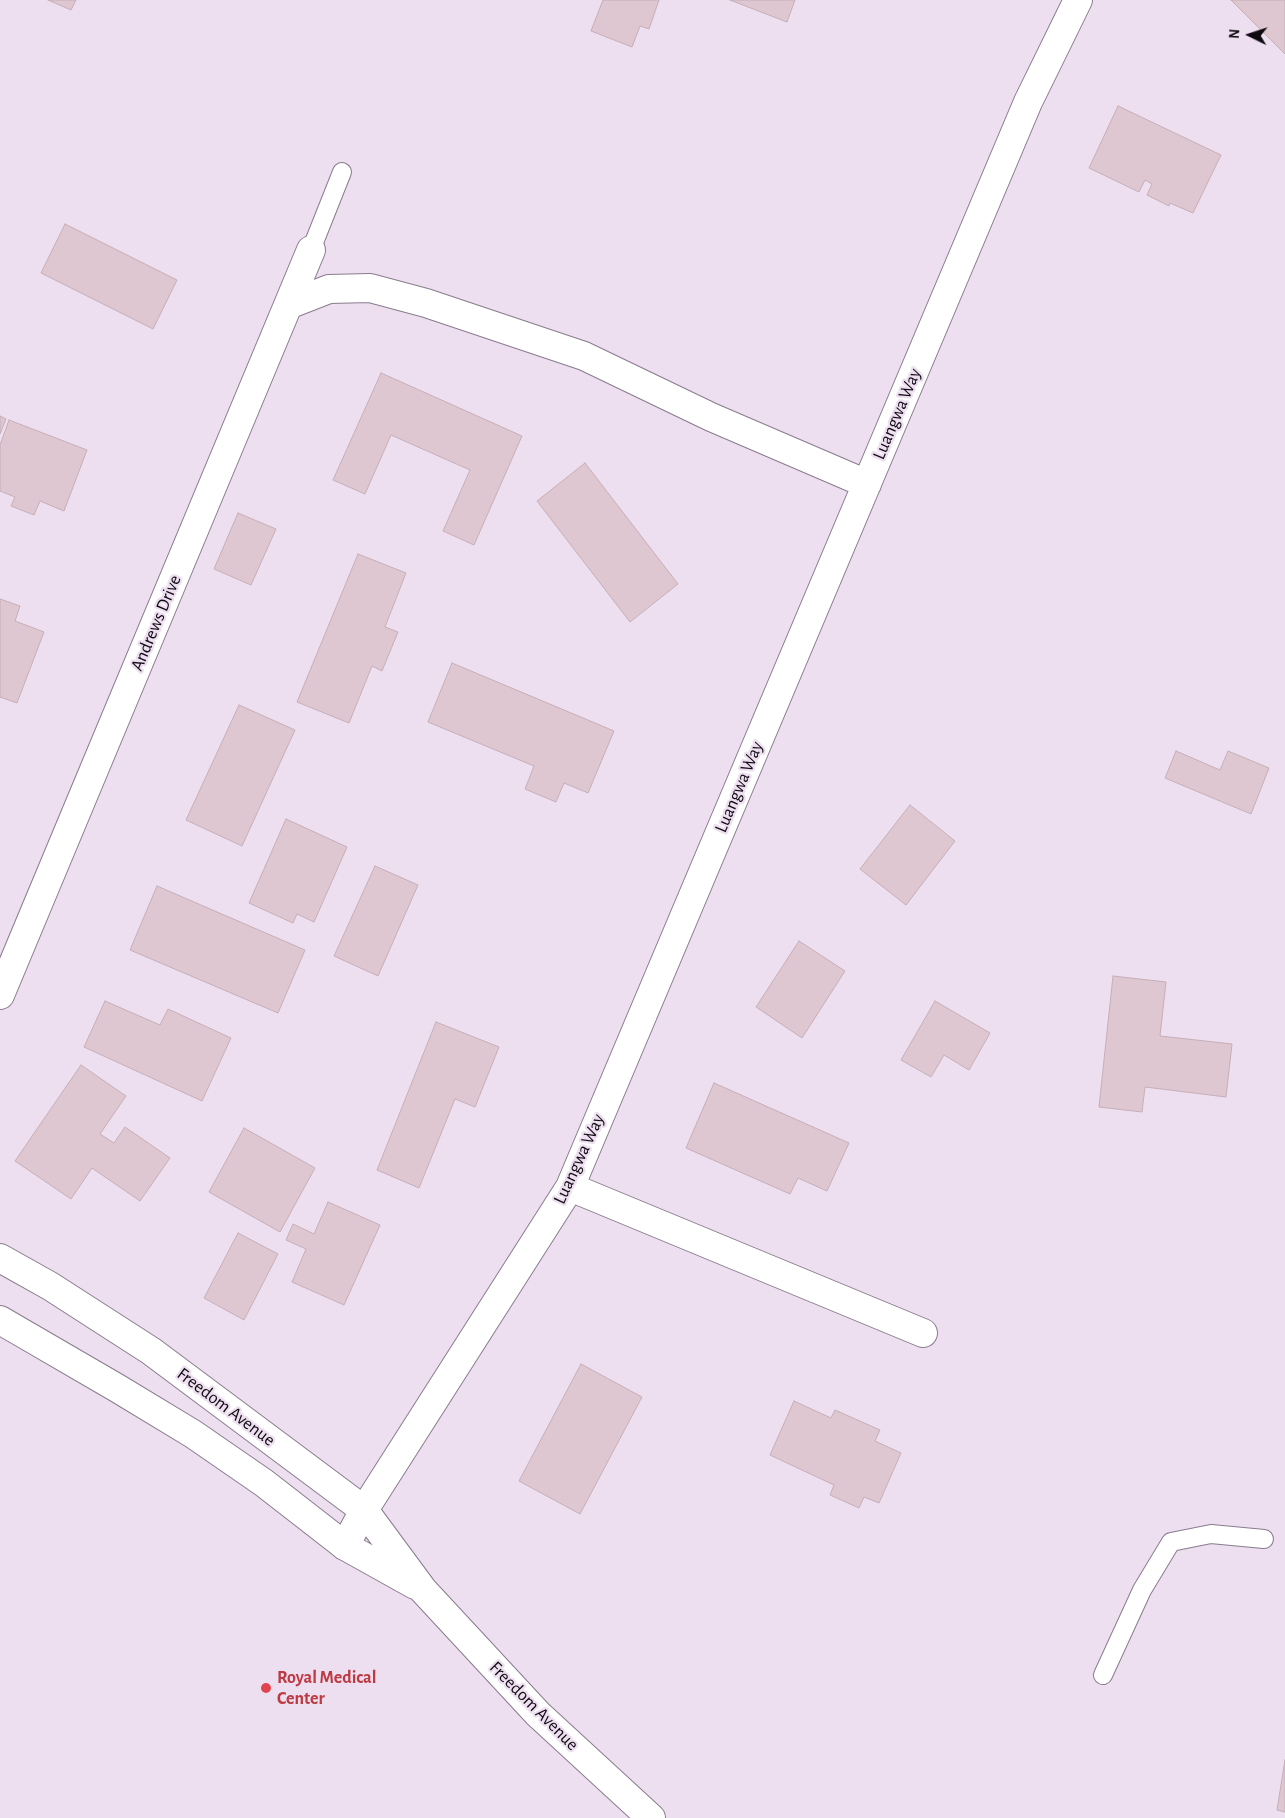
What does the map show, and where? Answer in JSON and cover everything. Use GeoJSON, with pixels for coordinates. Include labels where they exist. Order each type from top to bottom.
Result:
{"type":"FeatureCollection","features":[{"type":"Feature","properties":{"kind":"street","name":"Luangwa Way"},"geometry":{"type":"LineString","coordinates":[[345,1546],[364,1510],[570,1187],[1028,102],[1078,0]]}},
{"type":"Feature","properties":{"kind":"street","name":"Andrews Drive"},"geometry":{"type":"LineString","coordinates":[[0,995],[311,250]]}},
{"type":"Feature","properties":{"kind":"street"},"geometry":{"type":"LineString","coordinates":[[288,306],[330,289],[370,288],[426,303],[584,356],[711,418],[867,484]]}},
{"type":"Feature","properties":{"kind":"street"},"geometry":{"type":"LineString","coordinates":[[570,1187],[923,1334]]}},
{"type":"Feature","properties":{"kind":"street","name":"Freedom Avenue"},"geometry":{"type":"LineString","coordinates":[[0,1258],[50,1286],[151,1351],[364,1510],[423,1590],[538,1714],[651,1818]]}},
{"type":"Feature","properties":{"kind":"street","name":"Freedom Avenue"},"geometry":{"type":"LineString","coordinates":[[0,1320],[193,1434],[264,1483],[345,1546],[423,1590]]}},
{"type":"Feature","properties":{"kind":"lane"},"geometry":{"type":"LineString","coordinates":[[311,250],[342,172]]}},
{"type":"Feature","properties":{"kind":"lane"},"geometry":{"type":"LineString","coordinates":[[1103,1675],[1142,1590],[1170,1542],[1211,1534],[1264,1539]]}},
{"type":"Feature","properties":{"kind":"building"},"geometry":{"type":"Polygon","coordinates":[[[48,0],[76,0],[71,10],[48,0]]]}},
{"type":"Feature","properties":{"kind":"building"},"geometry":{"type":"Polygon","coordinates":[[[603,0],[659,0],[649,29],[640,26],[632,47],[591,31],[603,0]]]}},
{"type":"Feature","properties":{"kind":"building"},"geometry":{"type":"Polygon","coordinates":[[[730,0],[795,0],[787,22],[730,0]]]}},
{"type":"Feature","properties":{"kind":"building"},"geometry":{"type":"Polygon","coordinates":[[[1231,0],[1285,0],[1285,54],[1231,0]]]}},
{"type":"Feature","properties":{"kind":"building"},"geometry":{"type":"Polygon","coordinates":[[[1118,106],[1221,155],[1193,213],[1170,203],[1169,206],[1147,195],[1152,184],[1145,180],[1139,192],[1089,168],[1118,106]]]}},
{"type":"Feature","properties":{"kind":"building"},"geometry":{"type":"Polygon","coordinates":[[[65,224],[177,280],[153,329],[41,273],[65,224]]]}},
{"type":"Feature","properties":{"kind":"building"},"geometry":{"type":"Polygon","coordinates":[[[381,373],[522,436],[474,545],[443,531],[470,470],[391,435],[365,494],[333,480],[381,373]]]}},
{"type":"Feature","properties":{"kind":"building"},"geometry":{"type":"Polygon","coordinates":[[[0,416],[6,419],[0,434],[0,416]]]}},
{"type":"Feature","properties":{"kind":"building"},"geometry":{"type":"Polygon","coordinates":[[[9,420],[87,450],[64,511],[40,501],[34,515],[11,506],[15,497],[0,491],[0,445],[9,420]]]}},
{"type":"Feature","properties":{"kind":"building"},"geometry":{"type":"Polygon","coordinates":[[[585,463],[678,584],[630,622],[537,501],[585,463]]]}},
{"type":"Feature","properties":{"kind":"building"},"geometry":{"type":"Polygon","coordinates":[[[238,513],[276,529],[251,585],[214,569],[238,513]]]}},
{"type":"Feature","properties":{"kind":"building"},"geometry":{"type":"Polygon","coordinates":[[[358,554],[406,573],[385,627],[398,632],[382,671],[372,666],[349,723],[297,702],[358,554]]]}},
{"type":"Feature","properties":{"kind":"building"},"geometry":{"type":"Polygon","coordinates":[[[0,599],[20,606],[15,621],[44,632],[17,703],[0,697],[0,599]]]}},
{"type":"Feature","properties":{"kind":"building"},"geometry":{"type":"Polygon","coordinates":[[[452,663],[614,731],[588,793],[564,783],[556,802],[525,789],[534,766],[428,722],[452,663]]]}},
{"type":"Feature","properties":{"kind":"building"},"geometry":{"type":"Polygon","coordinates":[[[239,705],[295,730],[242,846],[186,820],[239,705]]]}},
{"type":"Feature","properties":{"kind":"building"},"geometry":{"type":"Polygon","coordinates":[[[1176,751],[1220,770],[1228,751],[1269,768],[1251,814],[1165,778],[1176,751]]]}},
{"type":"Feature","properties":{"kind":"building"},"geometry":{"type":"Polygon","coordinates":[[[910,805],[955,841],[906,905],[860,869],[910,805]]]}},
{"type":"Feature","properties":{"kind":"building"},"geometry":{"type":"Polygon","coordinates":[[[286,819],[347,847],[314,922],[297,914],[293,923],[249,903],[286,819]]]}},
{"type":"Feature","properties":{"kind":"building"},"geometry":{"type":"Polygon","coordinates":[[[375,866],[418,885],[378,976],[334,956],[375,866]]]}},
{"type":"Feature","properties":{"kind":"building"},"geometry":{"type":"Polygon","coordinates":[[[157,886],[305,950],[278,1013],[130,950],[157,886]]]}},
{"type":"Feature","properties":{"kind":"building"},"geometry":{"type":"Polygon","coordinates":[[[799,941],[845,971],[802,1038],[756,1007],[799,941]]]}},
{"type":"Feature","properties":{"kind":"building"},"geometry":{"type":"Polygon","coordinates":[[[1113,976],[1166,982],[1160,1036],[1232,1044],[1226,1097],[1145,1087],[1142,1112],[1099,1107],[1113,976]]]}},
{"type":"Feature","properties":{"kind":"building"},"geometry":{"type":"Polygon","coordinates":[[[105,1001],[160,1025],[168,1009],[231,1038],[202,1101],[84,1047],[105,1001]]]}},
{"type":"Feature","properties":{"kind":"building"},"geometry":{"type":"Polygon","coordinates":[[[935,1001],[990,1033],[969,1070],[944,1055],[931,1077],[901,1060],[935,1001]]]}},
{"type":"Feature","properties":{"kind":"building"},"geometry":{"type":"Polygon","coordinates":[[[436,1022],[499,1047],[475,1107],[455,1099],[419,1188],[377,1170],[436,1022]]]}},
{"type":"Feature","properties":{"kind":"building"},"geometry":{"type":"Polygon","coordinates":[[[81,1065],[126,1096],[100,1134],[114,1143],[125,1127],[170,1158],[140,1201],[92,1168],[71,1199],[15,1161],[81,1065]]]}},
{"type":"Feature","properties":{"kind":"building"},"geometry":{"type":"Polygon","coordinates":[[[714,1083],[849,1143],[827,1191],[798,1178],[790,1194],[686,1148],[714,1083]]]}},
{"type":"Feature","properties":{"kind":"building"},"geometry":{"type":"Polygon","coordinates":[[[244,1128],[315,1168],[280,1232],[209,1192],[244,1128]]]}},
{"type":"Feature","properties":{"kind":"building"},"geometry":{"type":"Polygon","coordinates":[[[328,1202],[380,1225],[344,1305],[292,1282],[306,1249],[286,1240],[293,1224],[314,1234],[328,1202]]]}},
{"type":"Feature","properties":{"kind":"building"},"geometry":{"type":"Polygon","coordinates":[[[238,1233],[278,1254],[244,1320],[204,1298],[238,1233]]]}},
{"type":"Feature","properties":{"kind":"building"},"geometry":{"type":"Polygon","coordinates":[[[581,1364],[642,1397],[580,1514],[519,1481],[581,1364]]]}},
{"type":"Feature","properties":{"kind":"building"},"geometry":{"type":"Polygon","coordinates":[[[794,1401],[831,1418],[835,1410],[880,1430],[875,1441],[901,1453],[879,1503],[864,1497],[859,1508],[830,1495],[834,1485],[770,1455],[794,1401]]]}},
{"type":"Feature","properties":{"kind":"building"},"geometry":{"type":"Polygon","coordinates":[[[1285,1760],[1285,1812],[1277,1810],[1285,1760]]]}},
{"type":"Feature","properties":{"kind":"place","name":"Royal Medical Center"},"geometry":{"type":"Point","coordinates":[266,1688]}}]}
